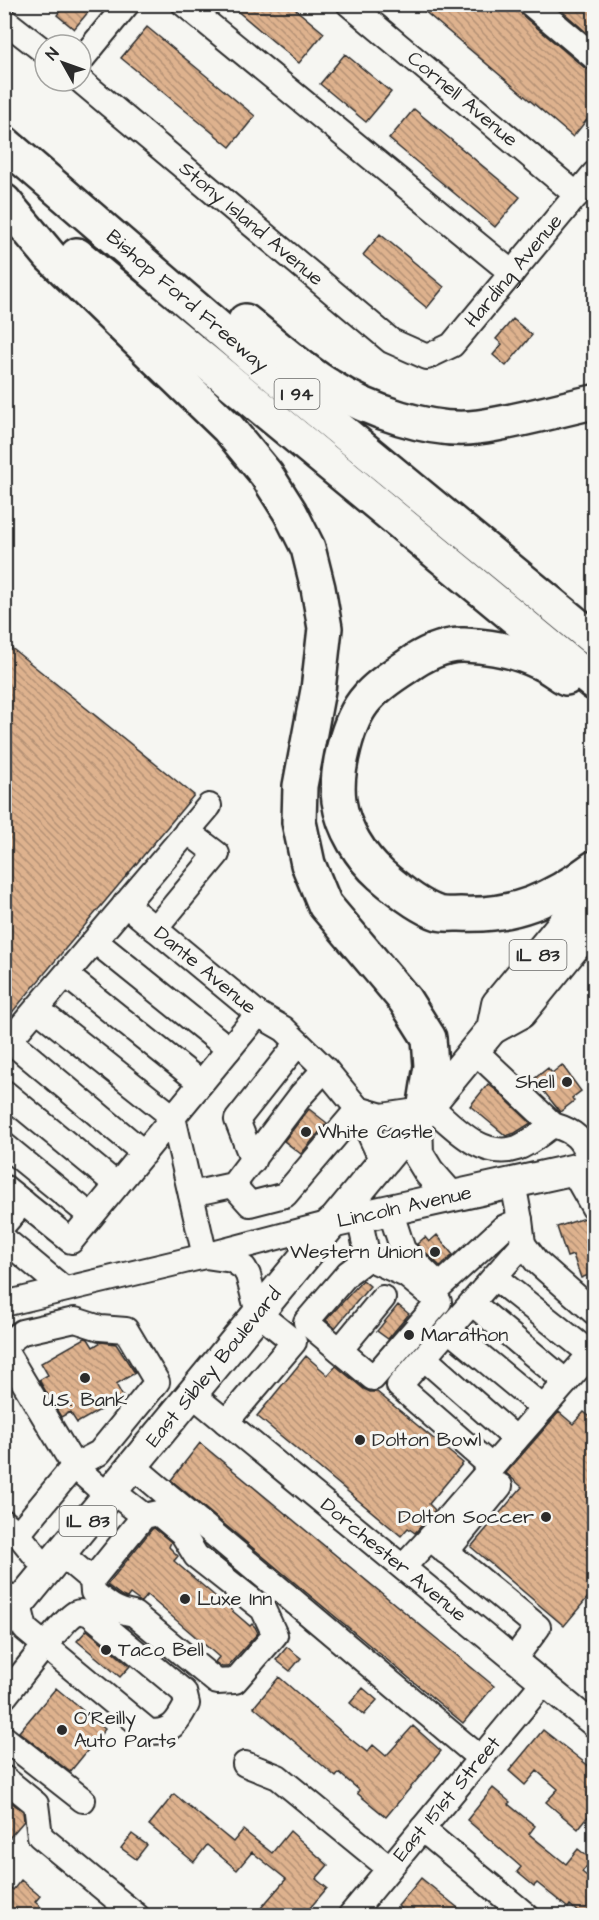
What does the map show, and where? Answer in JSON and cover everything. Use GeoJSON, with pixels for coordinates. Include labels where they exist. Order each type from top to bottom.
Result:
{"type":"FeatureCollection","features":[{"type":"Feature","properties":{"kind":"highway","name":"Bishop Ford Freeway"},"geometry":{"type":"LineString","coordinates":[[4,143],[242,348],[594,639]]}},
{"type":"Feature","properties":{"kind":"highway"},"geometry":{"type":"LineString","coordinates":[[53,186],[141,237],[330,387],[373,408],[402,419],[441,427],[476,428],[594,402]]}},
{"type":"Feature","properties":{"kind":"highway","name":"Bishop Ford Freeway"},"geometry":{"type":"LineString","coordinates":[[4,194],[594,683]]}},
{"type":"Feature","properties":{"kind":"highway"},"geometry":{"type":"LineString","coordinates":[[4,201],[50,256],[228,428],[267,474],[308,548],[325,628],[318,690],[300,786],[298,822],[308,864],[325,904],[405,1000],[429,1038],[431,1066],[423,1111]]}},
{"type":"Feature","properties":{"kind":"highway"},"geometry":{"type":"LineString","coordinates":[[594,692],[565,678],[540,662],[518,654],[463,644],[441,648],[416,659],[388,679],[366,699],[349,730],[341,760],[339,801],[349,834],[373,867],[401,893],[438,913],[480,915],[524,908],[573,884],[594,868]]}},
{"type":"Feature","properties":{"kind":"main road","name":"East Sibley Boulevard"},"geometry":{"type":"LineString","coordinates":[[9,1606],[54,1562],[258,1313],[345,1220],[382,1161],[483,1040],[497,1004],[594,886]]}},
{"type":"Feature","properties":{"kind":"main road"},"geometry":{"type":"LineString","coordinates":[[483,1040],[521,1013],[594,923]]}},
{"type":"Feature","properties":{"kind":"main road"},"geometry":{"type":"LineString","coordinates":[[423,1111],[418,1154],[429,1172],[450,1196]]}},
{"type":"Feature","properties":{"kind":"main road","name":"Lincoln Avenue"},"geometry":{"type":"LineString","coordinates":[[345,1220],[587,1166]]}},
{"type":"Feature","properties":{"kind":"street"},"geometry":{"type":"LineString","coordinates":[[93,46],[128,4]]}},
{"type":"Feature","properties":{"kind":"street"},"geometry":{"type":"LineString","coordinates":[[184,4],[512,273]]}},
{"type":"Feature","properties":{"kind":"street","name":"Cornell Avenue"},"geometry":{"type":"LineString","coordinates":[[349,4],[577,195]]}},
{"type":"Feature","properties":{"kind":"street"},"geometry":{"type":"LineString","coordinates":[[531,4],[594,57]]}},
{"type":"Feature","properties":{"kind":"street"},"geometry":{"type":"LineString","coordinates":[[4,20],[33,43]]}},
{"type":"Feature","properties":{"kind":"street","name":"Stony Island Avenue"},"geometry":{"type":"LineString","coordinates":[[93,91],[391,341],[427,357]]}},
{"type":"Feature","properties":{"kind":"street","name":"Harding Avenue"},"geometry":{"type":"LineString","coordinates":[[427,357],[452,345],[594,174]]}},
{"type":"Feature","properties":{"kind":"street"},"geometry":{"type":"LineString","coordinates":[[144,1153],[7,1044],[209,806]]}},
{"type":"Feature","properties":{"kind":"street","name":"Dante Avenue"},"geometry":{"type":"LineString","coordinates":[[23,1202],[71,1241],[258,1014],[155,929],[217,854],[187,831]]}},
{"type":"Feature","properties":{"kind":"street"},"geometry":{"type":"LineString","coordinates":[[125,904],[155,929]]}},
{"type":"Feature","properties":{"kind":"street"},"geometry":{"type":"LineString","coordinates":[[95,941],[229,1049]]}},
{"type":"Feature","properties":{"kind":"street"},"geometry":{"type":"LineString","coordinates":[[66,975],[201,1083]]}},
{"type":"Feature","properties":{"kind":"street"},"geometry":{"type":"LineString","coordinates":[[37,1009],[173,1117],[205,1256],[232,1260],[244,1268],[258,1313],[294,1342],[226,1422]]}},
{"type":"Feature","properties":{"kind":"street"},"geometry":{"type":"LineString","coordinates":[[258,1014],[284,1029],[325,1069],[358,1109],[382,1161]]}},
{"type":"Feature","properties":{"kind":"street"},"geometry":{"type":"LineString","coordinates":[[483,1040],[553,1125],[570,1130],[580,1139],[594,1208]]}},
{"type":"Feature","properties":{"kind":"street"},"geometry":{"type":"LineString","coordinates":[[253,1161],[237,1120],[298,1043]]}},
{"type":"Feature","properties":{"kind":"street"},"geometry":{"type":"LineString","coordinates":[[191,1194],[233,1185],[302,1094],[325,1069]]}},
{"type":"Feature","properties":{"kind":"street"},"geometry":{"type":"LineString","coordinates":[[4,1092],[117,1185]]}},
{"type":"Feature","properties":{"kind":"street"},"geometry":{"type":"LineString","coordinates":[[358,1109],[382,1116],[423,1111],[478,1145],[498,1152],[519,1148],[553,1125]]}},
{"type":"Feature","properties":{"kind":"street"},"geometry":{"type":"LineString","coordinates":[[233,1185],[250,1204],[285,1194],[358,1109]]}},
{"type":"Feature","properties":{"kind":"street"},"geometry":{"type":"LineString","coordinates":[[4,1145],[91,1216]]}},
{"type":"Feature","properties":{"kind":"street"},"geometry":{"type":"LineString","coordinates":[[513,1183],[523,1244],[536,1261],[584,1290],[594,1312]]}},
{"type":"Feature","properties":{"kind":"street"},"geometry":{"type":"LineString","coordinates":[[4,1187],[23,1202],[4,1224]]}},
{"type":"Feature","properties":{"kind":"street"},"geometry":{"type":"LineString","coordinates":[[390,1210],[403,1250],[440,1286],[503,1228],[520,1220]]}},
{"type":"Feature","properties":{"kind":"street"},"geometry":{"type":"LineString","coordinates":[[345,1220],[368,1258],[406,1275],[439,1302],[373,1378],[306,1322],[348,1273],[368,1258]]}},
{"type":"Feature","properties":{"kind":"street","name":"Lincoln Avenue"},"geometry":{"type":"LineString","coordinates":[[4,1304],[345,1220]]}},
{"type":"Feature","properties":{"kind":"street"},"geometry":{"type":"LineString","coordinates":[[4,1239],[64,1289]]}},
{"type":"Feature","properties":{"kind":"street"},"geometry":{"type":"LineString","coordinates":[[496,1477],[399,1386],[523,1244]]}},
{"type":"Feature","properties":{"kind":"street"},"geometry":{"type":"LineString","coordinates":[[403,1567],[438,1545],[496,1477],[516,1439],[592,1352],[494,1277]]}},
{"type":"Feature","properties":{"kind":"street"},"geometry":{"type":"LineString","coordinates":[[340,1350],[382,1298]]}},
{"type":"Feature","properties":{"kind":"street"},"geometry":{"type":"LineString","coordinates":[[472,1303],[566,1382]]}},
{"type":"Feature","properties":{"kind":"street"},"geometry":{"type":"LineString","coordinates":[[92,1586],[144,1516],[159,1513],[182,1533],[196,1556],[263,1609],[275,1635],[235,1681],[217,1682],[134,1614],[119,1611],[92,1586],[54,1562],[11,1528],[74,1466],[99,1453],[157,1382],[126,1330],[99,1328],[75,1320],[22,1332],[4,1347],[74,1466],[144,1516]]}},
{"type":"Feature","properties":{"kind":"street"},"geometry":{"type":"LineString","coordinates":[[449,1330],[543,1408]]}},
{"type":"Feature","properties":{"kind":"street"},"geometry":{"type":"LineString","coordinates":[[424,1358],[516,1439]]}},
{"type":"Feature","properties":{"kind":"street","name":"Dorchester Avenue"},"geometry":{"type":"LineString","coordinates":[[192,1394],[594,1725]]}},
{"type":"Feature","properties":{"kind":"street"},"geometry":{"type":"LineString","coordinates":[[133,1466],[480,1758]]}},
{"type":"Feature","properties":{"kind":"street"},"geometry":{"type":"LineString","coordinates":[[438,1545],[538,1627],[514,1659]]}},
{"type":"Feature","properties":{"kind":"street"},"geometry":{"type":"LineString","coordinates":[[4,1697],[46,1646],[67,1619],[76,1612],[84,1612],[90,1614],[184,1692],[187,1704],[178,1721],[168,1729],[158,1733],[148,1731],[46,1646],[25,1629],[9,1606]]}},
{"type":"Feature","properties":{"kind":"street","name":"East 151st Street"},"geometry":{"type":"LineString","coordinates":[[350,1916],[543,1683]]}},
{"type":"Feature","properties":{"kind":"street"},"geometry":{"type":"LineString","coordinates":[[4,1738],[83,1800]]}},
{"type":"Feature","properties":{"kind":"street"},"geometry":{"type":"LineString","coordinates":[[245,1764],[278,1777],[389,1868]]}},
{"type":"Feature","properties":{"kind":"street"},"geometry":{"type":"LineString","coordinates":[[4,1778],[36,1804],[40,1836],[137,1916]]}},
{"type":"Feature","properties":{"kind":"street"},"geometry":{"type":"LineString","coordinates":[[422,1829],[527,1916]]}},
{"type":"Feature","properties":{"kind":"building"},"geometry":{"type":"Polygon","coordinates":[[[65,4],[95,4],[74,29],[57,15],[65,4]]]}},
{"type":"Feature","properties":{"kind":"building"},"geometry":{"type":"Polygon","coordinates":[[[229,4],[289,4],[324,33],[299,63],[229,4]]]}},
{"type":"Feature","properties":{"kind":"building"},"geometry":{"type":"Polygon","coordinates":[[[416,4],[517,4],[522,15],[585,68],[594,71],[594,111],[573,137],[416,4]]]}},
{"type":"Feature","properties":{"kind":"building"},"geometry":{"type":"Polygon","coordinates":[[[554,4],[594,4],[594,39],[554,4]]]}},
{"type":"Feature","properties":{"kind":"building"},"geometry":{"type":"Polygon","coordinates":[[[147,27],[255,116],[230,147],[121,58],[147,27]]]}},
{"type":"Feature","properties":{"kind":"building"},"geometry":{"type":"Polygon","coordinates":[[[345,54],[391,92],[366,122],[320,84],[345,54]]]}},
{"type":"Feature","properties":{"kind":"building"},"geometry":{"type":"Polygon","coordinates":[[[414,109],[520,197],[495,227],[389,139],[414,109]]]}},
{"type":"Feature","properties":{"kind":"building"},"geometry":{"type":"Polygon","coordinates":[[[380,234],[444,287],[427,308],[363,255],[380,234]]]}},
{"type":"Feature","properties":{"kind":"building"},"geometry":{"type":"Polygon","coordinates":[[[513,319],[532,335],[506,366],[493,355],[502,344],[496,339],[513,319]]]}},
{"type":"Feature","properties":{"kind":"building"},"geometry":{"type":"Polygon","coordinates":[[[4,642],[194,795],[4,1022],[4,642]]]}},
{"type":"Feature","properties":{"kind":"building","name":"Shell"},"geometry":{"type":"Polygon","coordinates":[[[562,1065],[581,1091],[572,1098],[574,1101],[560,1112],[534,1079],[548,1068],[552,1073],[562,1065]]]}},
{"type":"Feature","properties":{"kind":"building","name":"Shell"},"geometry":{"type":"Polygon","coordinates":[[[488,1084],[531,1123],[506,1136],[470,1106],[488,1084]]]}},
{"type":"Feature","properties":{"kind":"building","name":"White Castle"},"geometry":{"type":"Polygon","coordinates":[[[309,1109],[327,1123],[301,1154],[284,1141],[309,1109]]]}},
{"type":"Feature","properties":{"kind":"building"},"geometry":{"type":"Polygon","coordinates":[[[584,1218],[589,1221],[594,1236],[594,1273],[581,1278],[573,1255],[567,1257],[557,1227],[584,1218]]]}},
{"type":"Feature","properties":{"kind":"building","name":"Western Union"},"geometry":{"type":"Polygon","coordinates":[[[437,1235],[453,1255],[440,1266],[417,1244],[425,1237],[429,1242],[437,1235]]]}},
{"type":"Feature","properties":{"kind":"building"},"geometry":{"type":"Polygon","coordinates":[[[363,1280],[370,1286],[335,1328],[326,1320],[363,1280]]]}},
{"type":"Feature","properties":{"kind":"building","name":"Marathon"},"geometry":{"type":"Polygon","coordinates":[[[398,1305],[409,1314],[388,1339],[377,1331],[398,1305]]]}},
{"type":"Feature","properties":{"kind":"building","name":"U.S. Bank"},"geometry":{"type":"Polygon","coordinates":[[[85,1338],[93,1347],[101,1342],[116,1344],[135,1373],[116,1384],[123,1397],[77,1423],[70,1412],[61,1417],[39,1380],[48,1375],[41,1363],[85,1338]]]}},
{"type":"Feature","properties":{"kind":"building","name":"Dolton Bowl"},"geometry":{"type":"Polygon","coordinates":[[[306,1356],[328,1375],[336,1366],[364,1389],[377,1392],[463,1463],[429,1504],[435,1510],[415,1533],[408,1528],[401,1536],[257,1416],[306,1356]]]}},
{"type":"Feature","properties":{"kind":"building","name":"Dolton Soccer"},"geometry":{"type":"Polygon","coordinates":[[[559,1412],[573,1424],[584,1412],[594,1420],[594,1590],[564,1626],[471,1547],[522,1487],[506,1473],[559,1412]]]}},
{"type":"Feature","properties":{"kind":"building"},"geometry":{"type":"Polygon","coordinates":[[[200,1443],[494,1686],[463,1723],[171,1480],[200,1443]]]}},
{"type":"Feature","properties":{"kind":"building","name":"Luxe Inn"},"geometry":{"type":"Polygon","coordinates":[[[154,1528],[171,1542],[169,1547],[178,1556],[174,1561],[250,1626],[252,1624],[255,1627],[258,1633],[227,1667],[222,1667],[215,1662],[219,1657],[147,1595],[141,1602],[130,1594],[127,1598],[122,1596],[107,1585],[154,1528]]]}},
{"type":"Feature","properties":{"kind":"building","name":"Taco Bell"},"geometry":{"type":"Polygon","coordinates":[[[87,1630],[130,1666],[120,1677],[77,1641],[87,1630]]]}},
{"type":"Feature","properties":{"kind":"building"},"geometry":{"type":"Polygon","coordinates":[[[287,1647],[301,1658],[290,1671],[276,1660],[287,1647]]]}},
{"type":"Feature","properties":{"kind":"building"},"geometry":{"type":"Polygon","coordinates":[[[279,1677],[367,1752],[373,1745],[386,1756],[413,1726],[441,1751],[386,1817],[357,1793],[359,1790],[339,1773],[336,1777],[254,1707],[279,1677]]]}},
{"type":"Feature","properties":{"kind":"building","name":"O'Reilly Auto Parts"},"geometry":{"type":"Polygon","coordinates":[[[56,1688],[105,1729],[70,1772],[19,1732],[56,1688]]]}},
{"type":"Feature","properties":{"kind":"building"},"geometry":{"type":"Polygon","coordinates":[[[363,1688],[377,1700],[364,1715],[350,1703],[363,1688]]]}},
{"type":"Feature","properties":{"kind":"building"},"geometry":{"type":"Polygon","coordinates":[[[543,1730],[594,1770],[594,1809],[578,1829],[546,1802],[558,1789],[537,1771],[525,1785],[509,1771],[543,1730]]]}},
{"type":"Feature","properties":{"kind":"building"},"geometry":{"type":"Polygon","coordinates":[[[493,1788],[510,1802],[508,1804],[535,1826],[529,1834],[566,1864],[578,1849],[592,1860],[582,1872],[594,1882],[594,1916],[582,1916],[570,1905],[568,1908],[537,1883],[534,1886],[517,1872],[521,1867],[467,1820],[493,1788]]]}},
{"type":"Feature","properties":{"kind":"building"},"geometry":{"type":"Polygon","coordinates":[[[174,1794],[233,1842],[243,1830],[272,1853],[290,1831],[328,1865],[316,1879],[327,1888],[303,1916],[269,1916],[261,1908],[286,1879],[252,1852],[237,1870],[207,1845],[194,1862],[149,1825],[174,1794]]]}},
{"type":"Feature","properties":{"kind":"building"},"geometry":{"type":"Polygon","coordinates":[[[4,1797],[23,1811],[24,1821],[4,1844],[4,1797]]]}},
{"type":"Feature","properties":{"kind":"building"},"geometry":{"type":"Polygon","coordinates":[[[132,1834],[147,1845],[136,1859],[121,1848],[132,1834]]]}},
{"type":"Feature","properties":{"kind":"building"},"geometry":{"type":"Polygon","coordinates":[[[421,1878],[468,1916],[409,1916],[398,1906],[421,1878]]]}},
{"type":"Feature","properties":{"kind":"building"},"geometry":{"type":"Polygon","coordinates":[[[21,1880],[40,1896],[35,1902],[51,1916],[4,1916],[4,1882],[13,1890],[21,1880]]]}},
{"type":"Feature","properties":{"kind":"place","name":"Shell"},"geometry":{"type":"Point","coordinates":[567,1082]}},
{"type":"Feature","properties":{"kind":"place","name":"White Castle"},"geometry":{"type":"Point","coordinates":[306,1132]}},
{"type":"Feature","properties":{"kind":"place","name":"Western Union"},"geometry":{"type":"Point","coordinates":[435,1252]}},
{"type":"Feature","properties":{"kind":"place","name":"Marathon"},"geometry":{"type":"Point","coordinates":[409,1335]}},
{"type":"Feature","properties":{"kind":"place","name":"U.S. Bank"},"geometry":{"type":"Point","coordinates":[85,1378]}},
{"type":"Feature","properties":{"kind":"place","name":"Dolton Bowl"},"geometry":{"type":"Point","coordinates":[360,1440]}},
{"type":"Feature","properties":{"kind":"place","name":"Dolton Soccer"},"geometry":{"type":"Point","coordinates":[546,1517]}},
{"type":"Feature","properties":{"kind":"place","name":"Luxe Inn"},"geometry":{"type":"Point","coordinates":[185,1599]}},
{"type":"Feature","properties":{"kind":"place","name":"Taco Bell"},"geometry":{"type":"Point","coordinates":[106,1650]}},
{"type":"Feature","properties":{"kind":"place","name":"O'Reilly Auto Parts"},"geometry":{"type":"Point","coordinates":[62,1730]}}]}
